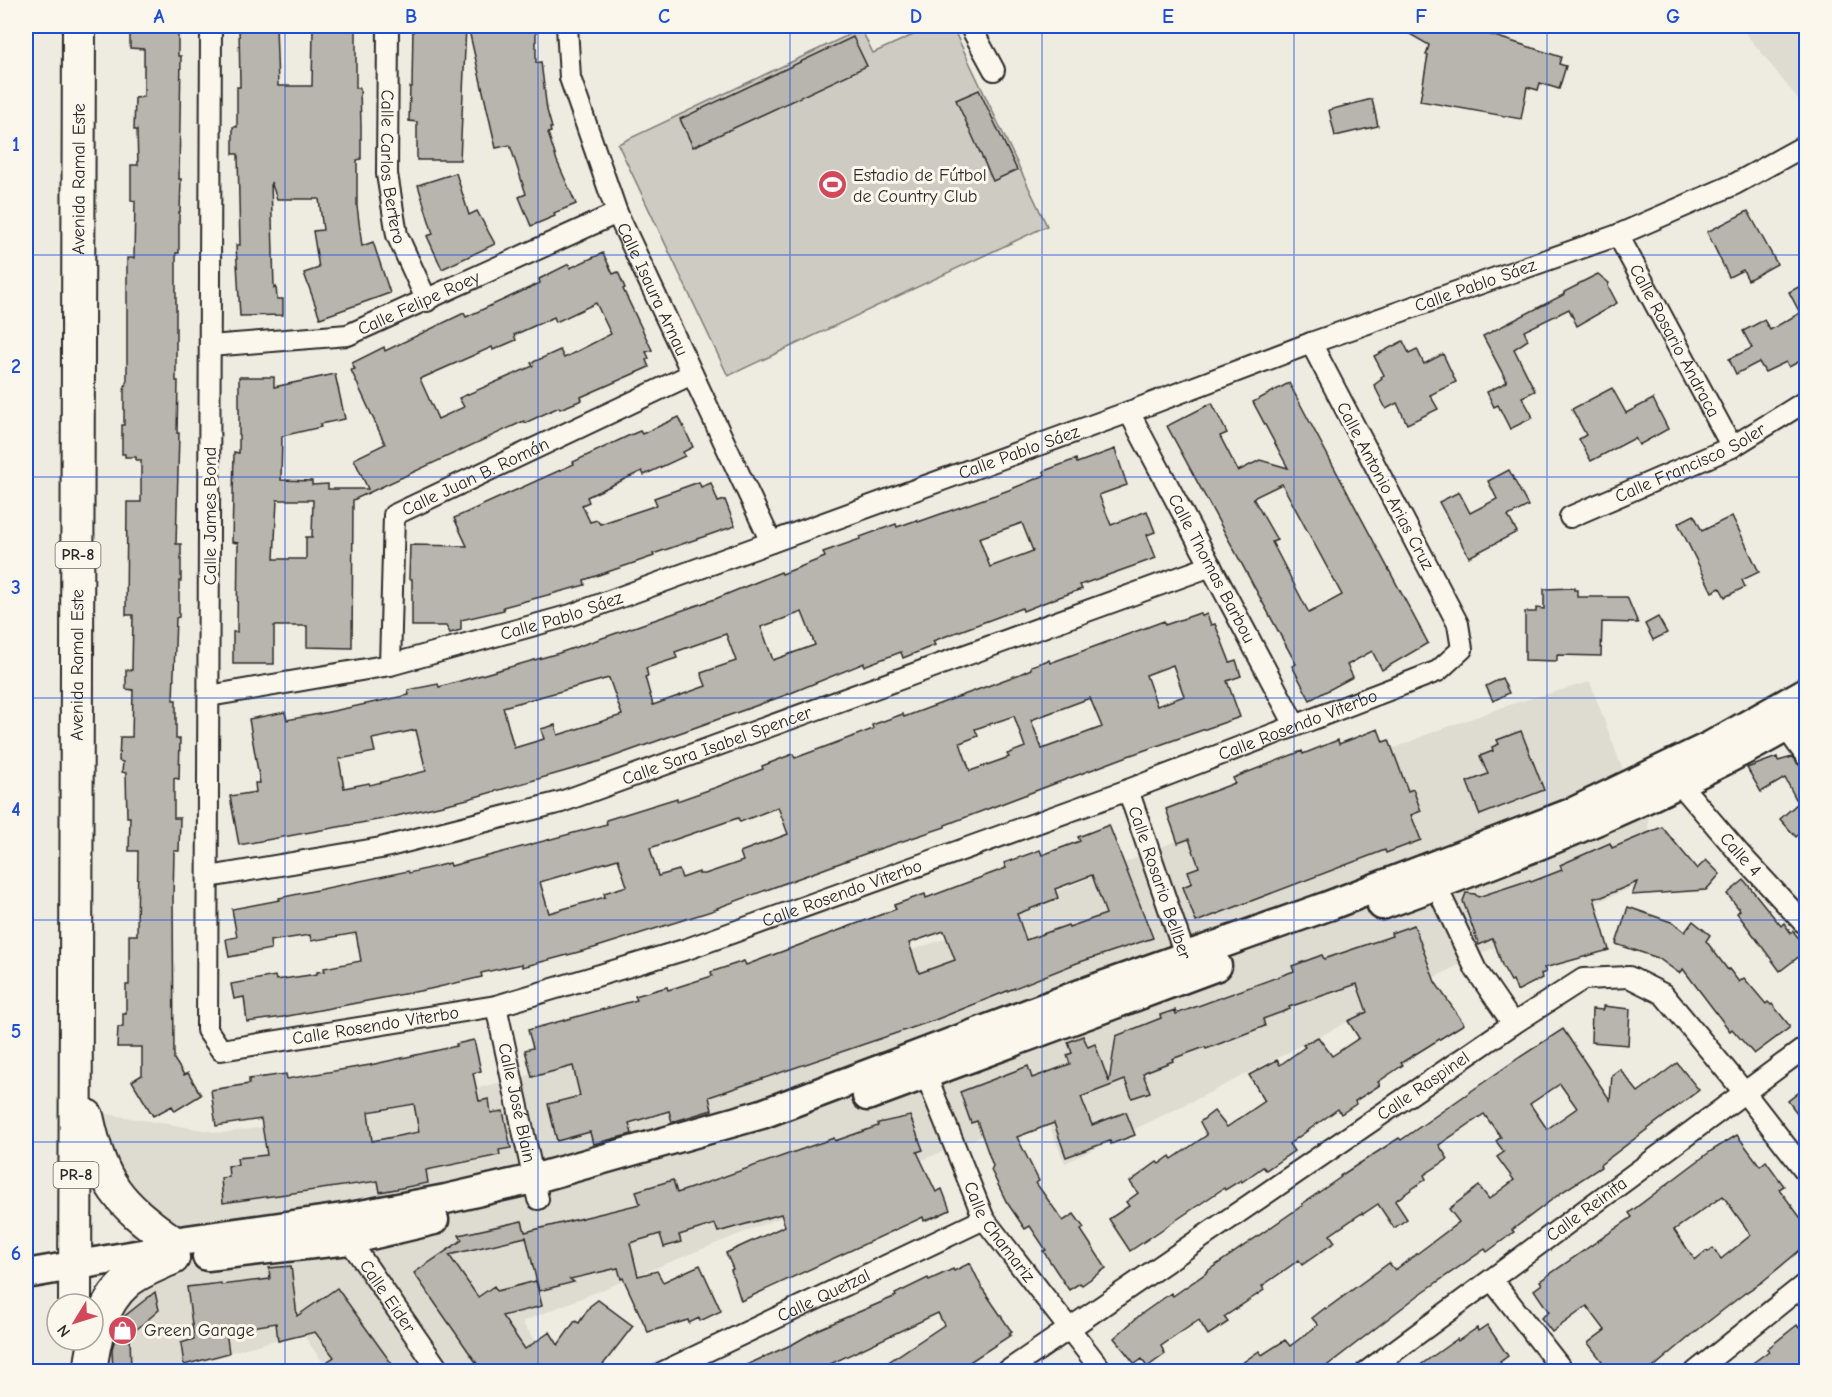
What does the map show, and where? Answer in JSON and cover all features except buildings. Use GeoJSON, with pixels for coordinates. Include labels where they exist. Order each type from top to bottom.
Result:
{"type":"FeatureCollection","features":[{"type":"Feature","properties":{"kind":"main road","name":"Avenida Ramal Este"},"geometry":{"type":"LineString","coordinates":[[75,1292],[79,26]]}},
{"type":"Feature","properties":{"kind":"main road"},"geometry":{"type":"LineString","coordinates":[[76,1085],[94,1148],[111,1187],[168,1250],[118,1292],[102,1318],[90,1371]]}},
{"type":"Feature","properties":{"kind":"main road"},"geometry":{"type":"LineString","coordinates":[[74,1352],[74,1371]]}},
{"type":"Feature","properties":{"kind":"street","name":"Calle James Bond"},"geometry":{"type":"LineString","coordinates":[[207,1006],[212,26]]}},
{"type":"Feature","properties":{"kind":"street","name":"Calle Carlos Bertero"},"geometry":{"type":"LineString","coordinates":[[388,26],[387,174],[397,235],[427,301]]}},
{"type":"Feature","properties":{"kind":"street","name":"Calle Isaura Arnau"},"geometry":{"type":"LineString","coordinates":[[567,26],[570,78],[617,213],[771,542]]}},
{"type":"Feature","properties":{"kind":"street"},"geometry":{"type":"LineString","coordinates":[[970,26],[994,70]]}},
{"type":"Feature","properties":{"kind":"street","name":"Calle Pablo Sáez"},"geometry":{"type":"LineString","coordinates":[[209,696],[390,665],[571,615],[1129,412],[1311,343],[1618,235],[1735,184],[1806,145]]}},
{"type":"Feature","properties":{"kind":"street","name":"Calle Felipe Roey"},"geometry":{"type":"LineString","coordinates":[[210,346],[348,335],[617,213]]}},
{"type":"Feature","properties":{"kind":"street","name":"Calle Rosario Andraca"},"geometry":{"type":"LineString","coordinates":[[1618,235],[1732,447]]}},
{"type":"Feature","properties":{"kind":"street","name":"Calle Antonio Arias Cruz"},"geometry":{"type":"LineString","coordinates":[[1311,343],[1458,624],[1458,628]]}},
{"type":"Feature","properties":{"kind":"street","name":"Calle Juan B. Román"},"geometry":{"type":"LineString","coordinates":[[390,665],[394,515],[692,374]]}},
{"type":"Feature","properties":{"kind":"street","name":"Calle Francisco Soler"},"geometry":{"type":"LineString","coordinates":[[1570,517],[1732,447],[1806,401]]}},
{"type":"Feature","properties":{"kind":"street","name":"Calle Thomas Barbou"},"geometry":{"type":"LineString","coordinates":[[1129,412],[1295,726]]}},
{"type":"Feature","properties":{"kind":"street","name":"Calle Sara Isabel Spencer"},"geometry":{"type":"LineString","coordinates":[[209,877],[381,848],[561,802],[1211,566]]}},
{"type":"Feature","properties":{"kind":"street","name":"Calle Rosendo Viterbo"},"geometry":{"type":"LineString","coordinates":[[207,1006],[207,1030],[221,1050],[496,1006],[687,949],[1128,790],[1438,672],[1462,649],[1458,628]]}},
{"type":"Feature","properties":{"kind":"street"},"geometry":{"type":"LineString","coordinates":[[536,1189],[762,1114],[1188,966],[1431,876],[1571,813],[1712,745],[1806,692]]}},
{"type":"Feature","properties":{"kind":"street"},"geometry":{"type":"LineString","coordinates":[[1431,876],[1502,861],[1622,811],[1680,784],[1796,722],[1806,756]]}},
{"type":"Feature","properties":{"kind":"street","name":"Calle 4"},"geometry":{"type":"LineString","coordinates":[[1680,784],[1738,854],[1803,922]]}},
{"type":"Feature","properties":{"kind":"street","name":"Calle Rosario Bellber"},"geometry":{"type":"LineString","coordinates":[[1128,790],[1188,966]]}},
{"type":"Feature","properties":{"kind":"street"},"geometry":{"type":"LineString","coordinates":[[1431,876],[1476,970],[1513,1024]]}},
{"type":"Feature","properties":{"kind":"street"},"geometry":{"type":"LineString","coordinates":[[26,1274],[168,1250],[345,1229],[536,1189],[732,1144],[926,1075],[1188,966]]}},
{"type":"Feature","properties":{"kind":"street","name":"Calle Raspinel"},"geometry":{"type":"LineString","coordinates":[[1006,1371],[1513,1024],[1583,979],[1629,977],[1663,994],[1745,1093],[1806,1172]]}},
{"type":"Feature","properties":{"kind":"street","name":"Calle José Blain"},"geometry":{"type":"LineString","coordinates":[[496,1006],[536,1189]]}},
{"type":"Feature","properties":{"kind":"street","name":"Calle Reinita"},"geometry":{"type":"LineString","coordinates":[[1366,1371],[1806,1047]]}},
{"type":"Feature","properties":{"kind":"street","name":"Calle Chamariz"},"geometry":{"type":"LineString","coordinates":[[926,1075],[984,1219],[1103,1371]]}},
{"type":"Feature","properties":{"kind":"street","name":"Calle Quetzal"},"geometry":{"type":"LineString","coordinates":[[663,1371],[984,1219]]}},
{"type":"Feature","properties":{"kind":"street","name":"Calle Eider"},"geometry":{"type":"LineString","coordinates":[[345,1229],[440,1371]]}},
{"type":"Feature","properties":{"kind":"street"},"geometry":{"type":"LineString","coordinates":[[1492,1280],[1564,1371]]}},
{"type":"Feature","properties":{"kind":"street"},"geometry":{"type":"LineString","coordinates":[[1695,1371],[1806,1283]]}},
{"type":"Feature","properties":{"kind":"shaded area","name":"Estadio de Fútbol de Country Club"},"geometry":{"type":"Polygon","coordinates":[[[933,26],[952,26],[1047,226],[728,376],[618,144],[861,29],[873,53],[933,26]]]}},
{"type":"Feature","properties":{"kind":"shaded area"},"geometry":{"type":"Polygon","coordinates":[[[1740,26],[1806,26],[1806,109],[1740,26]]]}},
{"type":"Feature","properties":{"kind":"shaded area"},"geometry":{"type":"Polygon","coordinates":[[[1590,682],[1622,768],[1648,809],[1649,880],[1484,952],[1211,1092],[1065,1163],[1043,1111],[522,1322],[556,1371],[329,1371],[302,1333],[160,1371],[106,1371],[101,1352],[105,1352],[105,1310],[129,1242],[128,1208],[88,1111],[222,1133],[395,1109],[611,1054],[950,937],[1428,734],[1515,703],[1590,682]]]}},
{"type":"Feature","properties":{"kind":"place","name":"Estadio de Fútbol de Country Club"},"geometry":{"type":"Point","coordinates":[832,185]}},
{"type":"Feature","properties":{"kind":"place","name":"Green Garage"},"geometry":{"type":"Point","coordinates":[123,1330]}}]}
